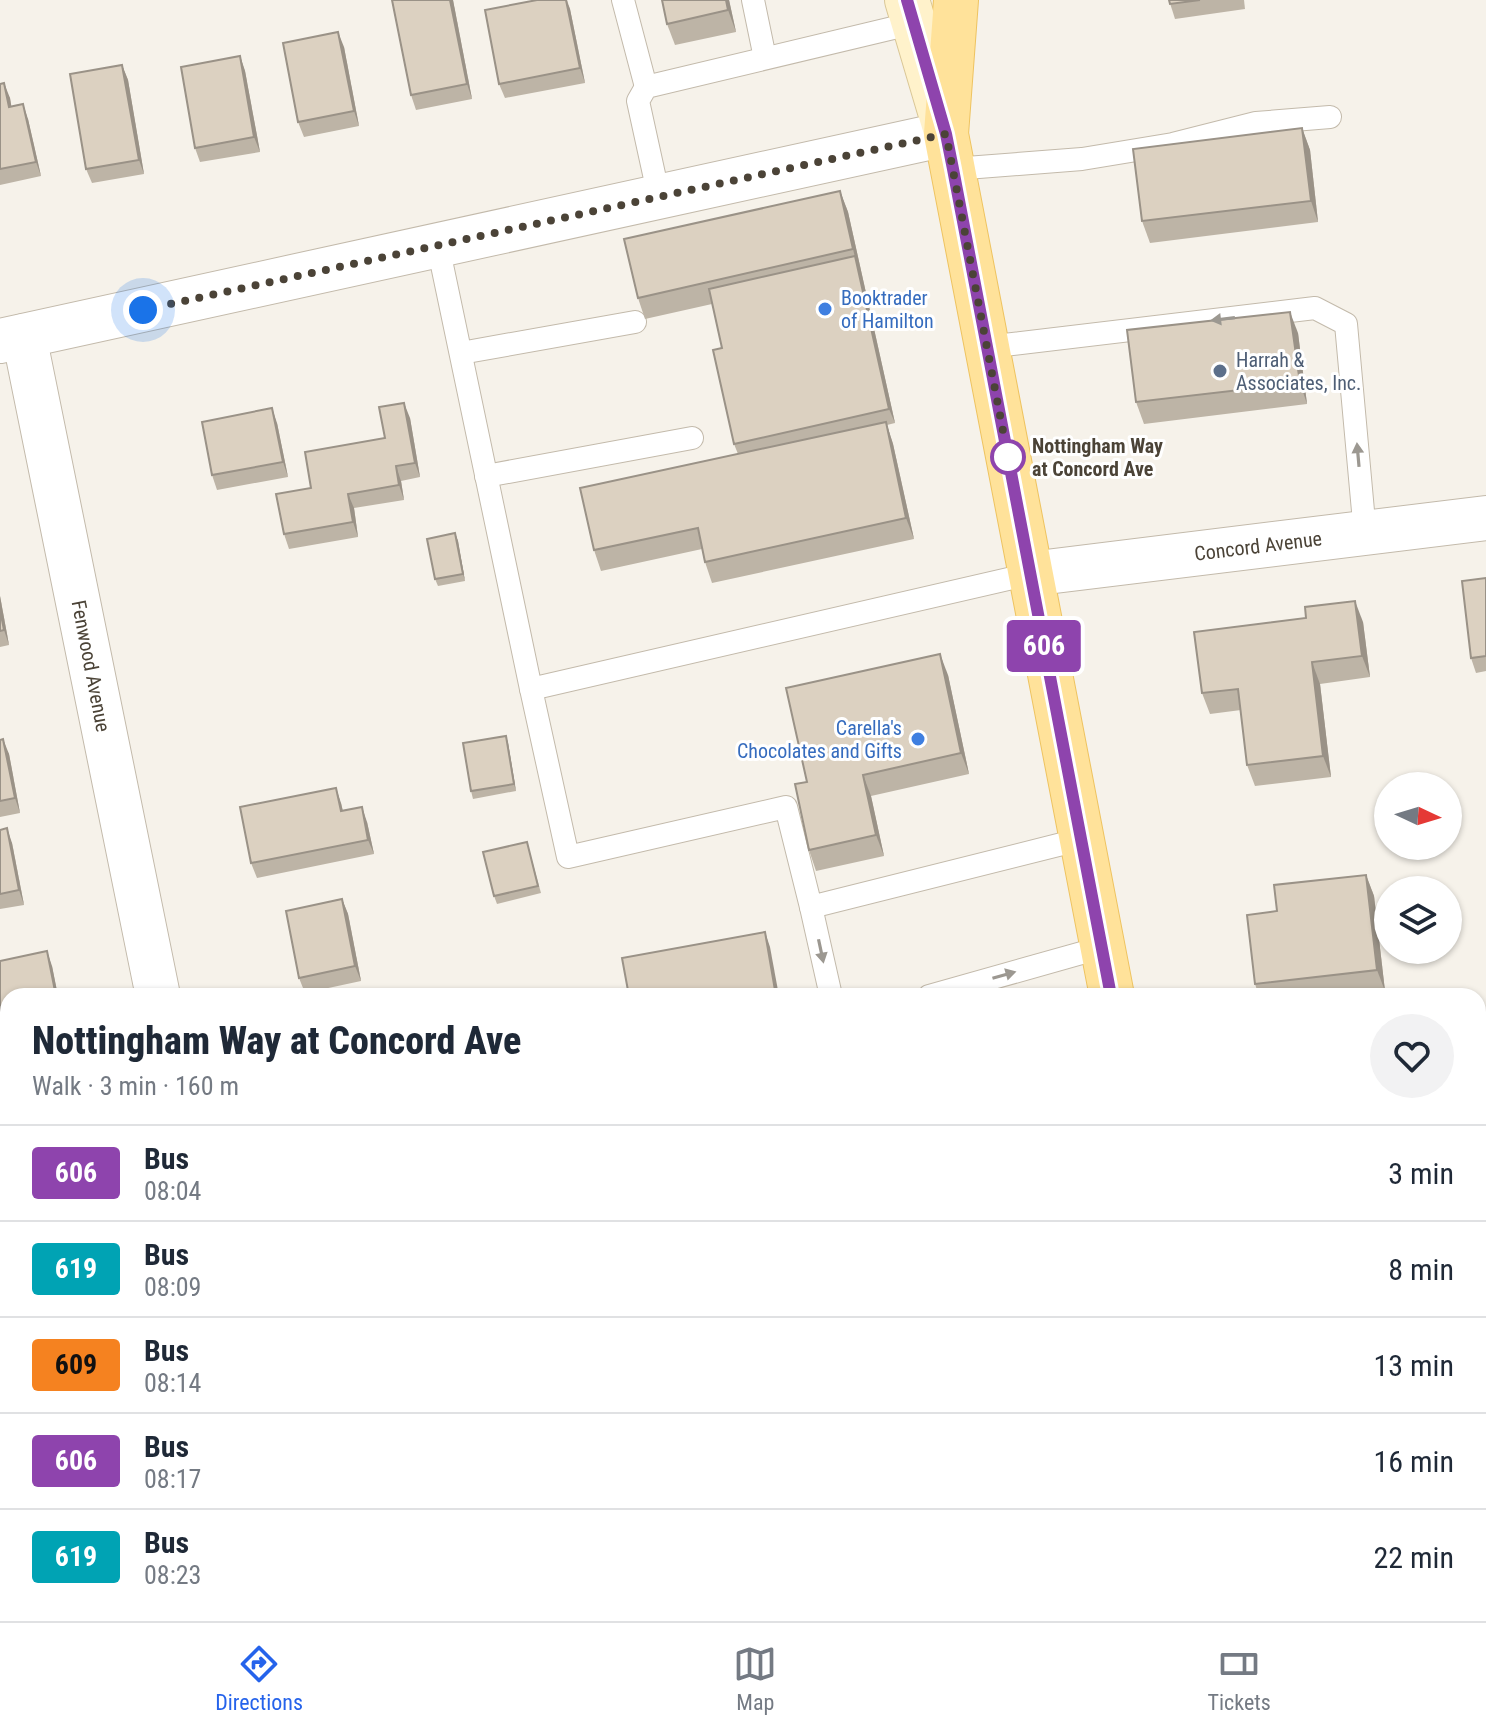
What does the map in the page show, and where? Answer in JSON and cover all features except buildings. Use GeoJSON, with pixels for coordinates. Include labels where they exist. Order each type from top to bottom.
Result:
{"type":"FeatureCollection","features":[{"type":"Feature","properties":{"kind":"main road"},"geometry":{"type":"LineString","coordinates":[[950,151],[956,0]]}},
{"type":"Feature","properties":{"kind":"main road"},"geometry":{"type":"LineString","coordinates":[[911,11],[950,151],[1111,988]]}},
{"type":"Feature","properties":{"kind":"street"},"geometry":{"type":"LineString","coordinates":[[12,339],[659,197],[950,151]]}},
{"type":"Feature","properties":{"kind":"street","name":"Fenwood Avenue"},"geometry":{"type":"LineString","coordinates":[[12,339],[156,988]]}},
{"type":"Feature","properties":{"kind":"street","name":"Concord Avenue"},"geometry":{"type":"LineString","coordinates":[[1030,574],[1486,518]]}},
{"type":"Feature","properties":{"kind":"lane"},"geometry":{"type":"LineString","coordinates":[[623,0],[646,87],[638,101],[659,197]]}},
{"type":"Feature","properties":{"kind":"lane"},"geometry":{"type":"LineString","coordinates":[[753,0],[765,58]]}},
{"type":"Feature","properties":{"kind":"lane"},"geometry":{"type":"LineString","coordinates":[[646,87],[765,58],[911,11]]}},
{"type":"Feature","properties":{"kind":"lane"},"geometry":{"type":"LineString","coordinates":[[950,151],[1082,159],[1173,144],[1256,123],[1330,117]]}},
{"type":"Feature","properties":{"kind":"lane"},"geometry":{"type":"LineString","coordinates":[[438,246],[568,857],[786,807],[829,988]]}},
{"type":"Feature","properties":{"kind":"lane"},"geometry":{"type":"LineString","coordinates":[[987,347],[1315,308],[1346,324],[1365,533]]}},
{"type":"Feature","properties":{"kind":"lane"},"geometry":{"type":"LineString","coordinates":[[461,353],[635,322]]}},
{"type":"Feature","properties":{"kind":"lane"},"geometry":{"type":"LineString","coordinates":[[486,476],[692,438]]}},
{"type":"Feature","properties":{"kind":"lane"},"geometry":{"type":"LineString","coordinates":[[531,689],[1030,574]]}},
{"type":"Feature","properties":{"kind":"lane"},"geometry":{"type":"LineString","coordinates":[[811,907],[1082,839]]}},
{"type":"Feature","properties":{"kind":"lane"},"geometry":{"type":"LineString","coordinates":[[957,988],[1103,947]]}},
{"type":"Feature","properties":{"kind":"bus line","name":"606"},"geometry":{"type":"LineString","coordinates":[[907,0],[946,134],[1110,988]]}},
{"type":"Feature","properties":{"kind":"place","name":"Booktrader of Hamilton"},"geometry":{"type":"Point","coordinates":[825,309]}},
{"type":"Feature","properties":{"kind":"place","name":"Harrah & Associates, Inc."},"geometry":{"type":"Point","coordinates":[1220,371]}},
{"type":"Feature","properties":{"kind":"place","name":"Nottingham Way at Concord Ave"},"geometry":{"type":"Point","coordinates":[1008,457]}},
{"type":"Feature","properties":{"kind":"place","name":"Carella's Chocolates and Gifts"},"geometry":{"type":"Point","coordinates":[918,739]}},
{"type":"Feature","properties":{"kind":"route"},"geometry":{"type":"LineString","coordinates":[[143,310],[946,134],[1008,457]]}}]}
